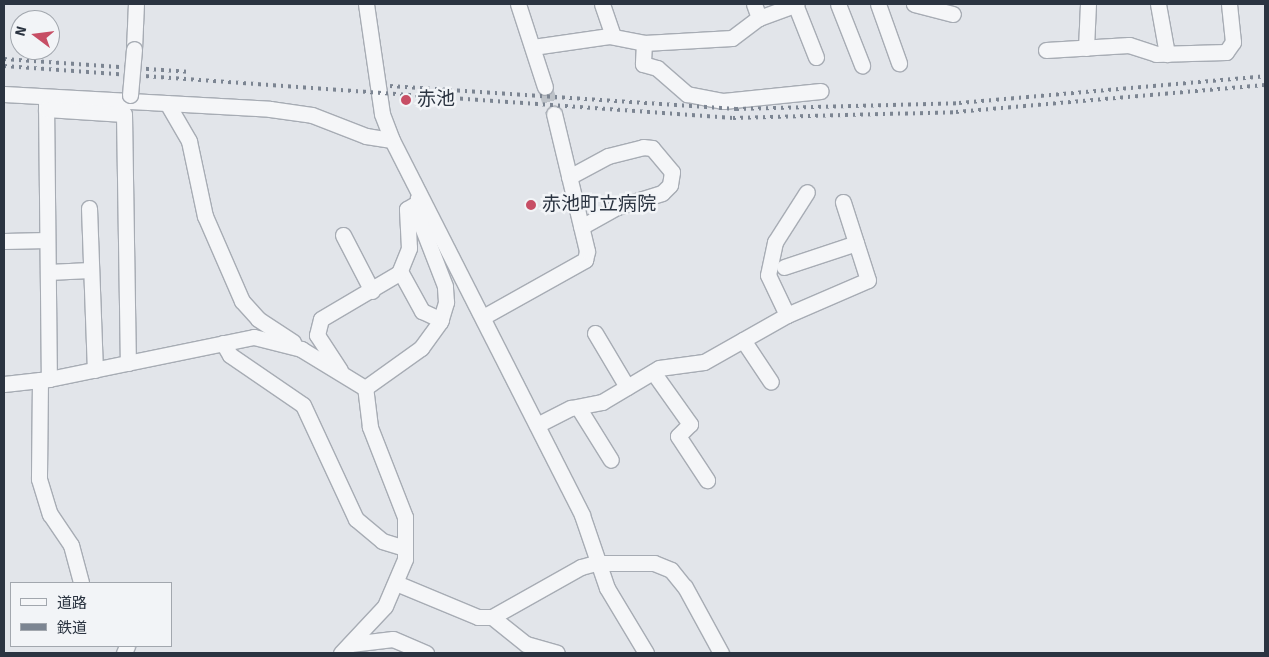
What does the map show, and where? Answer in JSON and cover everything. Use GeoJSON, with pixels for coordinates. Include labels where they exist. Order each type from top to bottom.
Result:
{"type":"FeatureCollection","features":[{"type":"Feature","properties":{"kind":"street"},"geometry":{"type":"LineString","coordinates":[[130,98],[136,4]]}},
{"type":"Feature","properties":{"kind":"street"},"geometry":{"type":"LineString","coordinates":[[366,4],[382,114],[392,140],[418,198],[483,317],[582,515],[596,563],[646,653]]}},
{"type":"Feature","properties":{"kind":"street"},"geometry":{"type":"LineString","coordinates":[[518,4],[545,86]]}},
{"type":"Feature","properties":{"kind":"street"},"geometry":{"type":"LineString","coordinates":[[602,4],[613,36]]}},
{"type":"Feature","properties":{"kind":"street"},"geometry":{"type":"LineString","coordinates":[[754,4],[759,18]]}},
{"type":"Feature","properties":{"kind":"street"},"geometry":{"type":"LineString","coordinates":[[533,47],[613,36],[644,43],[732,38],[759,18],[795,4],[816,57]]}},
{"type":"Feature","properties":{"kind":"street"},"geometry":{"type":"LineString","coordinates":[[838,4],[862,65]]}},
{"type":"Feature","properties":{"kind":"street"},"geometry":{"type":"LineString","coordinates":[[878,4],[899,64]]}},
{"type":"Feature","properties":{"kind":"street"},"geometry":{"type":"LineString","coordinates":[[914,4],[953,14]]}},
{"type":"Feature","properties":{"kind":"street"},"geometry":{"type":"LineString","coordinates":[[1086,48],[1088,4]]}},
{"type":"Feature","properties":{"kind":"street"},"geometry":{"type":"LineString","coordinates":[[1158,4],[1166,54]]}},
{"type":"Feature","properties":{"kind":"street"},"geometry":{"type":"LineString","coordinates":[[1046,50],[1129,45],[1166,54],[1226,52],[1233,42],[1229,4]]}},
{"type":"Feature","properties":{"kind":"street"},"geometry":{"type":"LineString","coordinates":[[644,43],[643,64],[656,68],[687,94],[723,101],[820,91]]}},
{"type":"Feature","properties":{"kind":"street"},"geometry":{"type":"LineString","coordinates":[[4,94],[124,114],[128,363]]}},
{"type":"Feature","properties":{"kind":"street"},"geometry":{"type":"LineString","coordinates":[[46,102],[130,98],[167,103],[312,115],[366,136],[392,140]]}},
{"type":"Feature","properties":{"kind":"street"},"geometry":{"type":"LineString","coordinates":[[46,102],[48,272],[39,480],[50,514],[71,545],[81,582]]}},
{"type":"Feature","properties":{"kind":"street"},"geometry":{"type":"LineString","coordinates":[[167,103],[189,141],[205,216],[242,301],[258,319],[301,349],[365,388]]}},
{"type":"Feature","properties":{"kind":"street"},"geometry":{"type":"LineString","coordinates":[[483,317],[585,260],[581,227],[554,114]]}},
{"type":"Feature","properties":{"kind":"street"},"geometry":{"type":"LineString","coordinates":[[569,177],[608,156],[643,147],[652,148],[672,172],[670,185],[662,193],[616,207],[581,227]]}},
{"type":"Feature","properties":{"kind":"street"},"geometry":{"type":"LineString","coordinates":[[786,315],[768,276],[775,242],[807,192]]}},
{"type":"Feature","properties":{"kind":"street"},"geometry":{"type":"LineString","coordinates":[[341,374],[317,335],[321,319],[372,291],[400,271],[410,248],[407,209],[418,198]]}},
{"type":"Feature","properties":{"kind":"street"},"geometry":{"type":"LineString","coordinates":[[365,388],[421,348],[441,320],[445,286],[421,224],[418,198]]}},
{"type":"Feature","properties":{"kind":"street"},"geometry":{"type":"LineString","coordinates":[[538,425],[578,407],[602,402],[653,372],[704,362],[786,315],[868,280],[843,202]]}},
{"type":"Feature","properties":{"kind":"street"},"geometry":{"type":"LineString","coordinates":[[89,208],[95,370]]}},
{"type":"Feature","properties":{"kind":"street"},"geometry":{"type":"LineString","coordinates":[[343,235],[372,291]]}},
{"type":"Feature","properties":{"kind":"street"},"geometry":{"type":"LineString","coordinates":[[4,241],[47,240]]}},
{"type":"Feature","properties":{"kind":"street"},"geometry":{"type":"LineString","coordinates":[[784,267],[856,243]]}},
{"type":"Feature","properties":{"kind":"street"},"geometry":{"type":"LineString","coordinates":[[48,272],[90,270]]}},
{"type":"Feature","properties":{"kind":"street"},"geometry":{"type":"LineString","coordinates":[[400,271],[422,311],[441,320]]}},
{"type":"Feature","properties":{"kind":"street"},"geometry":{"type":"LineString","coordinates":[[595,333],[627,387]]}},
{"type":"Feature","properties":{"kind":"street"},"geometry":{"type":"LineString","coordinates":[[4,384],[44,380],[254,337],[301,349]]}},
{"type":"Feature","properties":{"kind":"street"},"geometry":{"type":"LineString","coordinates":[[742,340],[771,382]]}},
{"type":"Feature","properties":{"kind":"street"},"geometry":{"type":"LineString","coordinates":[[223,344],[230,354],[303,405],[356,518],[382,541],[405,548]]}},
{"type":"Feature","properties":{"kind":"street"},"geometry":{"type":"LineString","coordinates":[[653,372],[690,424],[678,436],[707,480]]}},
{"type":"Feature","properties":{"kind":"street"},"geometry":{"type":"LineString","coordinates":[[346,648],[385,606],[396,583],[405,548],[405,517],[370,427],[365,388]]}},
{"type":"Feature","properties":{"kind":"street"},"geometry":{"type":"LineString","coordinates":[[578,407],[611,460]]}},
{"type":"Feature","properties":{"kind":"street"},"geometry":{"type":"LineString","coordinates":[[396,583],[478,617],[492,617],[596,563],[637,561],[671,570],[685,587],[721,653]]}},
{"type":"Feature","properties":{"kind":"street"},"geometry":{"type":"LineString","coordinates":[[492,617],[526,644],[557,653]]}},
{"type":"Feature","properties":{"kind":"street"},"geometry":{"type":"LineString","coordinates":[[346,648],[392,639],[426,653]]}},
{"type":"Feature","properties":{"kind":"tunnel"},"geometry":{"type":"LineString","coordinates":[[545,87],[554,114]]}},
{"type":"Feature","properties":{"kind":"railway"},"geometry":{"type":"LineString","coordinates":[[4,59],[188,72]]}},
{"type":"Feature","properties":{"kind":"railway"},"geometry":{"type":"LineString","coordinates":[[4,66],[733,118],[956,112],[1265,85]]}},
{"type":"Feature","properties":{"kind":"railway"},"geometry":{"type":"LineString","coordinates":[[390,86],[736,109],[959,103],[1265,76]]}},
{"type":"Feature","properties":{"kind":"place","name":"赤池"},"geometry":{"type":"Point","coordinates":[406,100]}},
{"type":"Feature","properties":{"kind":"place","name":"赤池町立病院"},"geometry":{"type":"Point","coordinates":[531,205]}}]}
